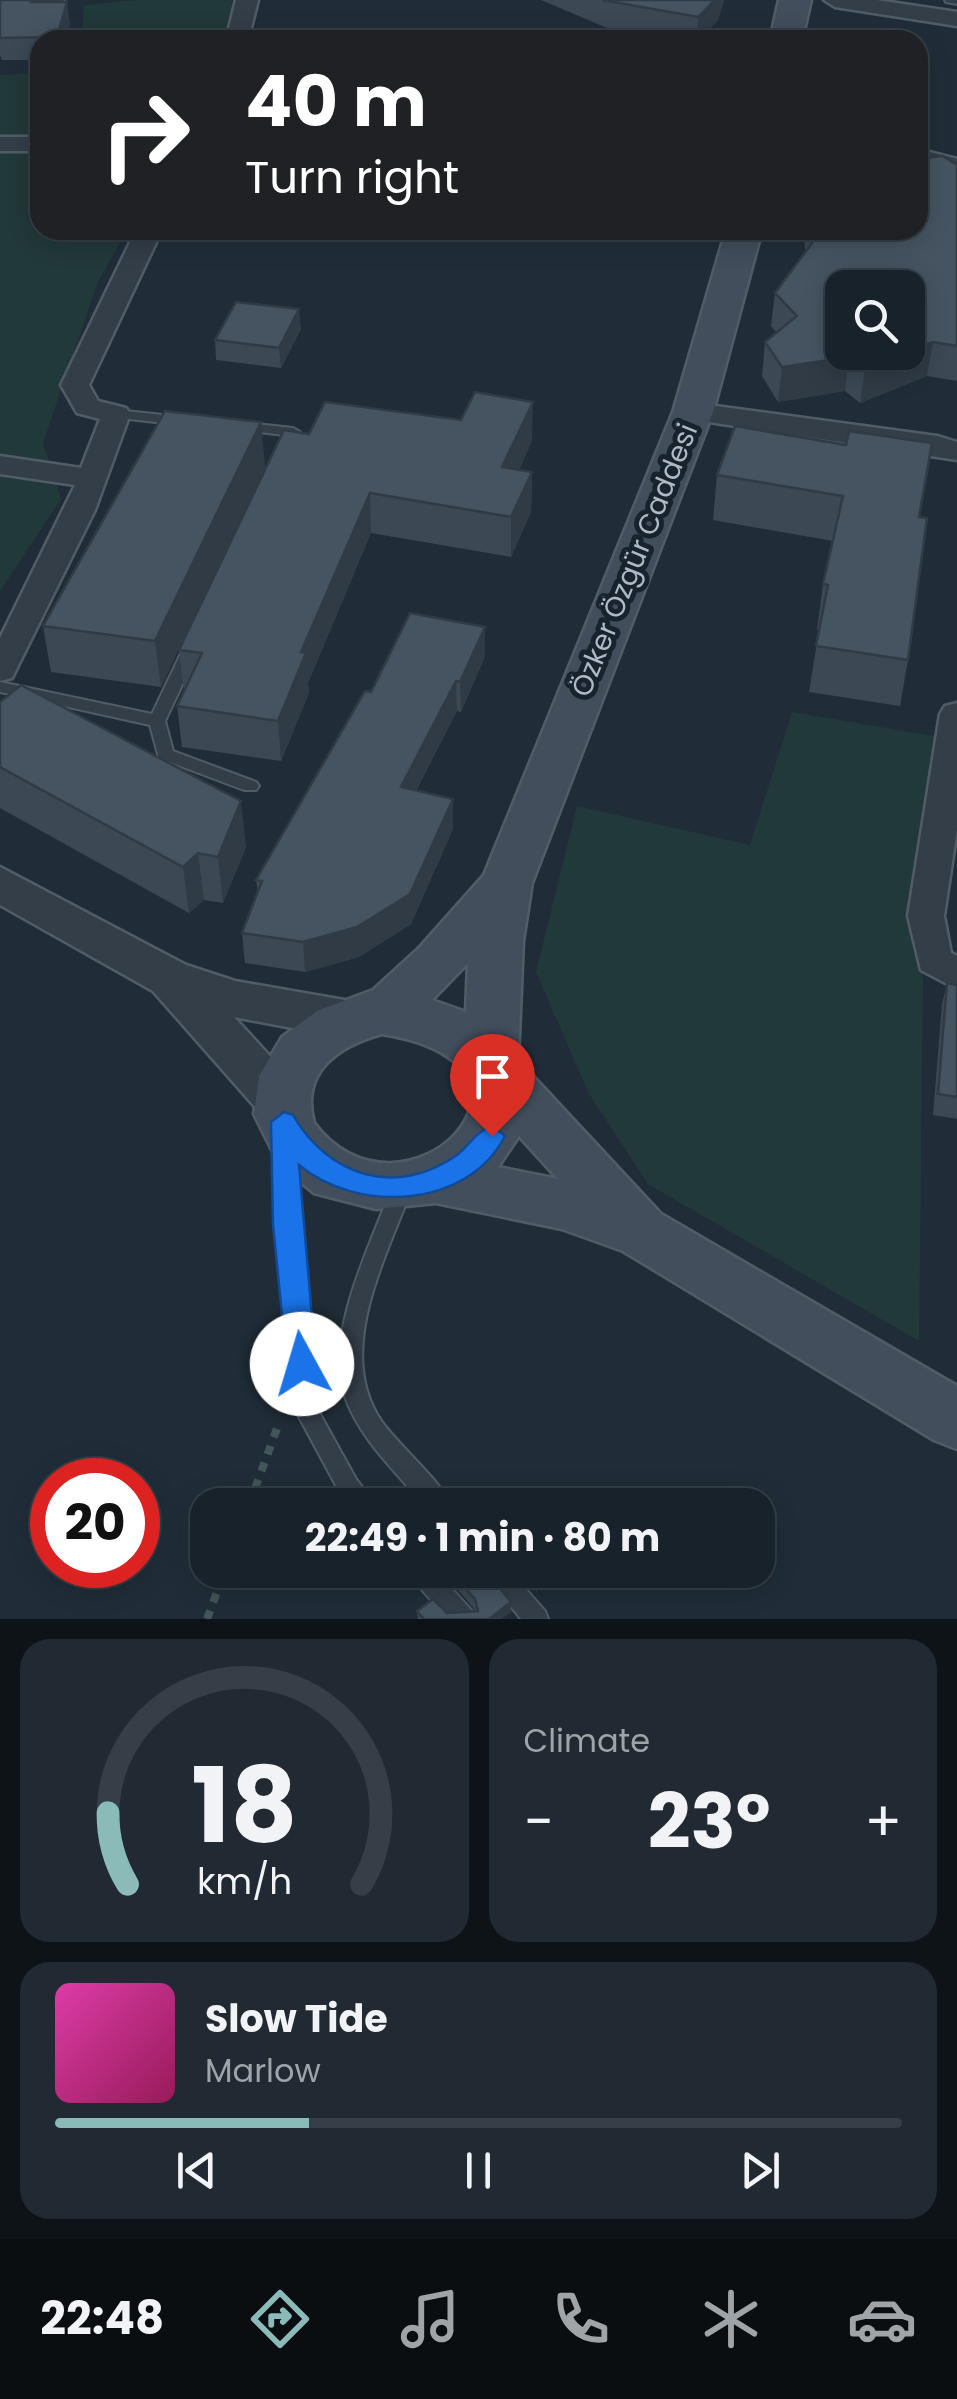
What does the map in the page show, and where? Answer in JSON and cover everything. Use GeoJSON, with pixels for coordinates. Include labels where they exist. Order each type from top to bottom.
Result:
{"type":"FeatureCollection","features":[{"type":"Feature","properties":{"kind":"main road"},"geometry":{"type":"LineString","coordinates":[[788,30],[795,0]]}},
{"type":"Feature","properties":{"kind":"main road","name":"Özker Özgür Caddesi"},"geometry":{"type":"LineString","coordinates":[[495,1068],[496,941],[506,883],[693,412],[741,240]]}},
{"type":"Feature","properties":{"kind":"main road","name":"Özker Özgür Caddesi"},"geometry":{"type":"LineString","coordinates":[[366,1017],[418,982],[506,883]]}},
{"type":"Feature","properties":{"kind":"main road"},"geometry":{"type":"LineString","coordinates":[[644,1233],[472,1038],[446,1023],[414,1014],[366,1017],[322,1034],[300,1053],[286,1076],[283,1112],[300,1150],[326,1172],[362,1185],[419,1183],[565,1205],[644,1233],[957,1420]]}},
{"type":"Feature","properties":{"kind":"main road"},"geometry":{"type":"LineString","coordinates":[[419,1183],[468,1161],[492,1136],[502,1106],[495,1068]]}},
{"type":"Feature","properties":{"kind":"street"},"geometry":{"type":"LineString","coordinates":[[0,4],[53,0]]}},
{"type":"Feature","properties":{"kind":"street"},"geometry":{"type":"LineString","coordinates":[[239,30],[246,0]]}},
{"type":"Feature","properties":{"kind":"street"},"geometry":{"type":"LineString","coordinates":[[836,0],[957,19]]}},
{"type":"Feature","properties":{"kind":"street"},"geometry":{"type":"LineString","coordinates":[[0,144],[30,144]]}},
{"type":"Feature","properties":{"kind":"street"},"geometry":{"type":"LineString","coordinates":[[928,159],[957,166]]}},
{"type":"Feature","properties":{"kind":"street"},"geometry":{"type":"LineString","coordinates":[[0,670],[80,510],[116,414],[87,407],[75,385],[118,287],[144,240]]}},
{"type":"Feature","properties":{"kind":"street"},"geometry":{"type":"LineString","coordinates":[[693,412],[937,445],[957,452]]}},
{"type":"Feature","properties":{"kind":"street"},"geometry":{"type":"LineString","coordinates":[[0,465],[90,478]]}},
{"type":"Feature","properties":{"kind":"street"},"geometry":{"type":"LineString","coordinates":[[957,714],[926,916],[934,960],[957,975]]}},
{"type":"Feature","properties":{"kind":"street"},"geometry":{"type":"LineString","coordinates":[[0,884],[169,978],[235,999],[366,1017]]}},
{"type":"Feature","properties":{"kind":"street"},"geometry":{"type":"LineString","coordinates":[[169,978],[283,1112]]}},
{"type":"Feature","properties":{"kind":"lane"},"geometry":{"type":"LineString","coordinates":[[116,414],[195,422]]}},
{"type":"Feature","properties":{"kind":"lane"},"geometry":{"type":"LineString","coordinates":[[214,424],[293,432],[276,468]]}},
{"type":"Feature","properties":{"kind":"lane"},"geometry":{"type":"LineString","coordinates":[[200,631],[157,721],[165,754],[250,786]]}},
{"type":"Feature","properties":{"kind":"lane"},"geometry":{"type":"LineString","coordinates":[[0,687],[157,721]]}},
{"type":"Feature","properties":{"kind":"lane"},"geometry":{"type":"LineString","coordinates":[[283,1112],[287,1225],[309,1415],[350,1488]]}},
{"type":"Feature","properties":{"kind":"lane"},"geometry":{"type":"LineString","coordinates":[[419,1183],[348,1352],[355,1394],[386,1443],[424,1488]]}},
{"type":"Feature","properties":{"kind":"lane"},"geometry":{"type":"LineString","coordinates":[[435,1588],[462,1619]]}},
{"type":"Feature","properties":{"kind":"lane"},"geometry":{"type":"LineString","coordinates":[[509,1588],[536,1619]]}},
{"type":"Feature","properties":{"kind":"path"},"geometry":{"type":"LineString","coordinates":[[208,1619],[219,1588]]}},
{"type":"Feature","properties":{"kind":"green space"},"geometry":{"type":"Polygon","coordinates":[[[137,0],[252,0],[236,30],[83,30],[84,5],[137,0]]]}},
{"type":"Feature","properties":{"kind":"green space"},"geometry":{"type":"Polygon","coordinates":[[[30,74],[30,240],[121,240],[97,284],[43,443],[61,499],[0,591],[0,75],[30,74]]]}},
{"type":"Feature","properties":{"kind":"green space"},"geometry":{"type":"Polygon","coordinates":[[[792,712],[957,740],[957,811],[925,802],[919,1341],[648,1184],[589,1094],[536,972],[577,806],[750,845],[792,712]]]}},
{"type":"Feature","properties":{"kind":"building"},"geometry":{"type":"Polygon","coordinates":[[[0,0],[67,2],[59,30],[30,30],[30,37],[0,38],[0,0]]]}},
{"type":"Feature","properties":{"kind":"building"},"geometry":{"type":"Polygon","coordinates":[[[602,0],[715,0],[698,17],[602,0]]]}},
{"type":"Feature","properties":{"kind":"building"},"geometry":{"type":"Polygon","coordinates":[[[943,156],[957,165],[957,346],[933,342],[925,345],[925,270],[825,270],[825,361],[782,367],[765,342],[797,316],[775,293],[812,240],[928,240],[928,157],[943,156]]]}},
{"type":"Feature","properties":{"kind":"building"},"geometry":{"type":"Polygon","coordinates":[[[236,302],[299,309],[279,348],[215,340],[236,302]]]}},
{"type":"Feature","properties":{"kind":"building"},"geometry":{"type":"Polygon","coordinates":[[[475,392],[533,402],[502,467],[532,472],[511,517],[370,493],[301,652],[306,653],[278,721],[177,706],[202,653],[179,650],[284,430],[309,434],[325,402],[461,420],[475,392]]]}},
{"type":"Feature","properties":{"kind":"building"},"geometry":{"type":"Polygon","coordinates":[[[165,411],[261,422],[155,641],[43,626],[165,411]]]}},
{"type":"Feature","properties":{"kind":"building"},"geometry":{"type":"Polygon","coordinates":[[[735,426],[846,445],[849,431],[932,443],[919,517],[927,518],[908,660],[816,646],[828,585],[823,584],[843,496],[717,475],[735,426]]]}},
{"type":"Feature","properties":{"kind":"building"},"geometry":{"type":"Polygon","coordinates":[[[410,613],[485,627],[460,682],[456,681],[401,787],[453,799],[410,894],[357,927],[303,942],[242,933],[262,881],[256,880],[365,691],[371,692],[410,613]]]}},
{"type":"Feature","properties":{"kind":"building"},"geometry":{"type":"Polygon","coordinates":[[[21,685],[241,801],[218,857],[198,853],[183,867],[0,767],[0,702],[21,685]]]}},
{"type":"Feature","properties":{"kind":"building"},"geometry":{"type":"Polygon","coordinates":[[[947,983],[957,985],[957,1097],[938,1094],[947,983]]]}},
{"type":"Feature","properties":{"kind":"building"},"geometry":{"type":"Polygon","coordinates":[[[465,1588],[500,1588],[511,1602],[489,1619],[424,1619],[417,1611],[433,1599],[447,1613],[478,1611],[475,1599],[465,1588]]]}},
{"type":"Feature","properties":{"kind":"route"},"geometry":{"type":"LineString","coordinates":[[302,1364],[287,1225],[284,1122],[300,1150],[326,1172],[362,1185],[402,1187],[436,1179],[468,1161],[492,1136]]}}]}
